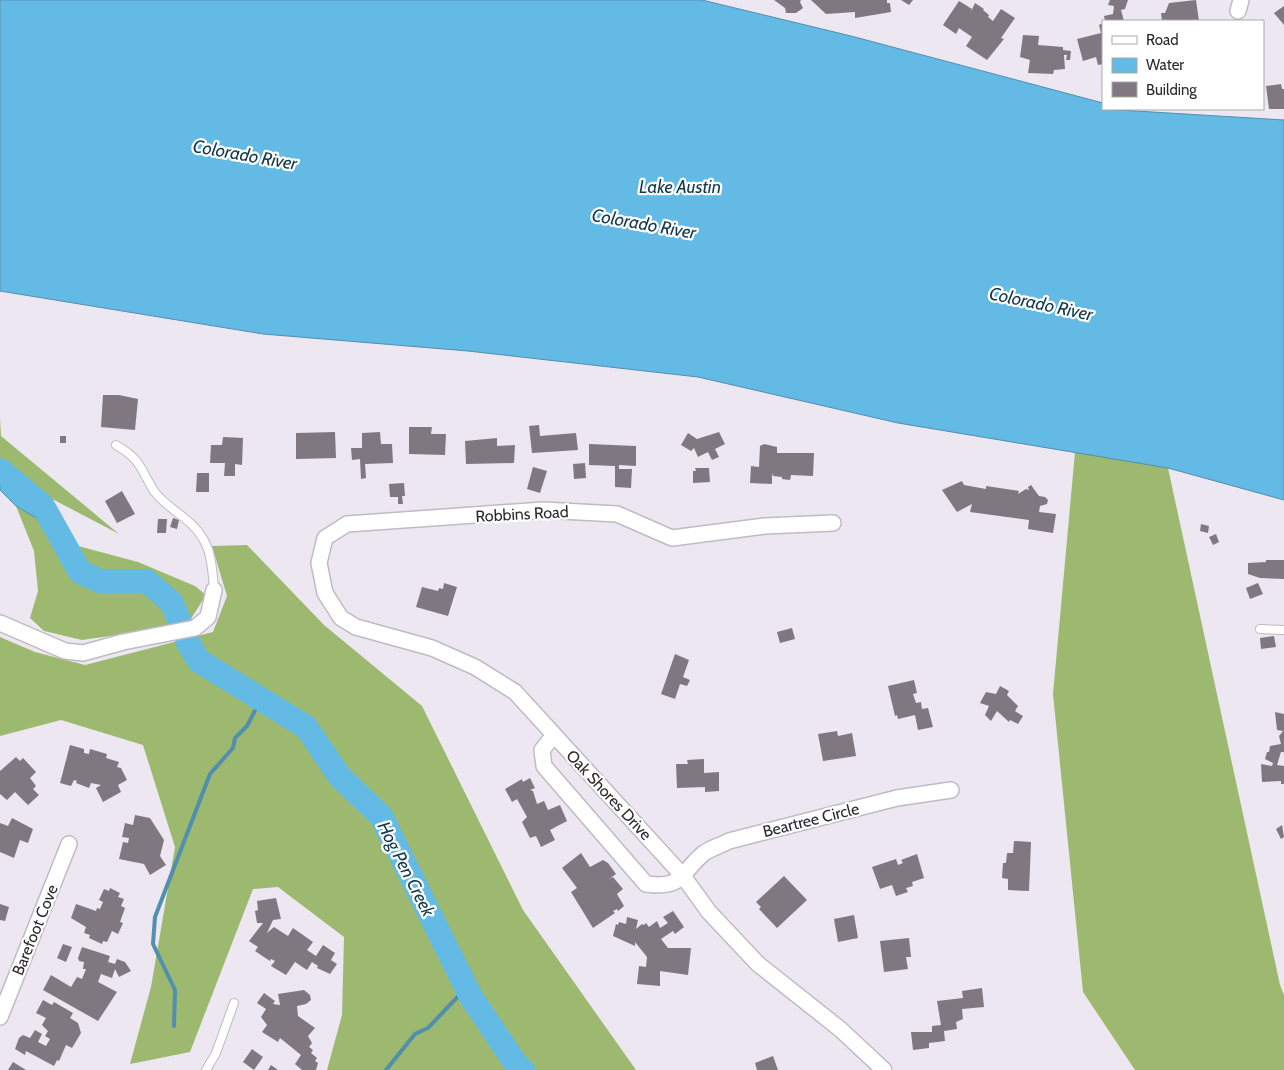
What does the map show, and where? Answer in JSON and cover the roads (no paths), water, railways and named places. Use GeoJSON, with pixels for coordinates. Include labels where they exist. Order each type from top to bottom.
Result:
{"type":"FeatureCollection","features":[{"type":"Feature","properties":{"kind":"street","name":"Robbins Road"},"geometry":{"type":"LineString","coordinates":[[319,563],[325,538],[347,524],[543,510],[617,514],[672,538],[765,526],[833,523]]}},
{"type":"Feature","properties":{"kind":"street","name":"Oak Shores Drive"},"geometry":{"type":"LineString","coordinates":[[319,563],[325,593],[341,618],[356,627],[432,648],[475,667],[515,692],[683,876],[709,912],[758,964],[840,1029],[884,1070]]}},
{"type":"Feature","properties":{"kind":"street"},"geometry":{"type":"LineString","coordinates":[[0,623],[65,651],[83,653],[123,642],[195,628],[208,618],[214,590]]}},
{"type":"Feature","properties":{"kind":"street"},"geometry":{"type":"LineString","coordinates":[[554,735],[542,750],[544,766],[646,884],[664,887],[683,876]]}},
{"type":"Feature","properties":{"kind":"street","name":"Beartree Circle"},"geometry":{"type":"LineString","coordinates":[[683,876],[705,852],[730,841],[897,798],[951,790]]}},
{"type":"Feature","properties":{"kind":"street","name":"Barefoot Cove"},"geometry":{"type":"LineString","coordinates":[[0,1017],[69,844]]}},
{"type":"Feature","properties":{"kind":"lane"},"geometry":{"type":"LineString","coordinates":[[116,446],[132,455],[144,470],[155,492],[198,528],[212,557],[214,590]]}},
{"type":"Feature","properties":{"kind":"lane"},"geometry":{"type":"LineString","coordinates":[[1260,629],[1284,630]]}},
{"type":"Feature","properties":{"kind":"lane"},"geometry":{"type":"LineString","coordinates":[[206,1070],[216,1053],[234,1003]]}},
{"type":"Feature","properties":{"kind":"water","name":"Lake Austin"},"geometry":{"type":"Polygon","coordinates":[[[0,0],[702,0],[851,36],[1102,103],[1102,110],[1284,120],[1284,500],[1168,468],[898,423],[698,377],[468,351],[263,334],[0,291],[0,0]]]}},
{"type":"Feature","properties":{"kind":"water"},"geometry":{"type":"Polygon","coordinates":[[[0,460],[39,492],[63,534],[16,506],[0,490],[0,460]]]}},
{"type":"Feature","properties":{"kind":"waterway","name":"Hog Pen Creek"},"geometry":{"type":"LineString","coordinates":[[0,470],[43,506],[80,572],[100,581],[147,581],[172,603],[181,625]]}},
{"type":"Feature","properties":{"kind":"waterway","name":"Hog Pen Creek"},"geometry":{"type":"LineString","coordinates":[[187,641],[199,661],[306,727],[340,777],[381,816],[471,997],[516,1064],[523,1070]]}},
{"type":"Feature","properties":{"kind":"waterway"},"geometry":{"type":"LineString","coordinates":[[174,1026],[175,990],[153,944],[155,917],[210,774],[233,748],[235,738],[247,726],[261,699]]}},
{"type":"Feature","properties":{"kind":"waterway"},"geometry":{"type":"LineString","coordinates":[[386,1070],[415,1034],[428,1028],[466,988]]}},
{"type":"Feature","properties":{"kind":"water label","name":"Colorado River"},"geometry":{"type":"Point","coordinates":[245,155]}},
{"type":"Feature","properties":{"kind":"water label","name":"Colorado River"},"geometry":{"type":"Point","coordinates":[644,224]}},
{"type":"Feature","properties":{"kind":"water label","name":"Colorado River"},"geometry":{"type":"Point","coordinates":[1041,304]}}]}
